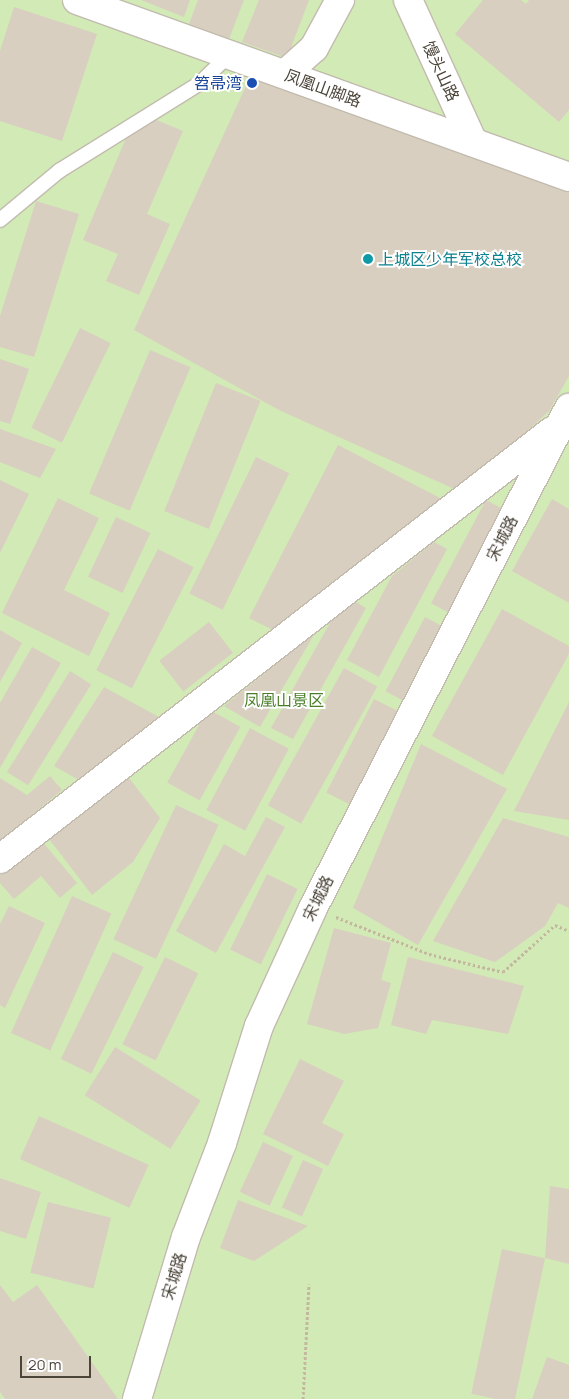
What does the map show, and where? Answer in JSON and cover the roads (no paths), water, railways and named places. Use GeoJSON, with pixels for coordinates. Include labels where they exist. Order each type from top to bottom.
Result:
{"type":"FeatureCollection","features":[{"type":"Feature","properties":{"kind":"street","name":"凤凰山脚路"},"geometry":{"type":"LineString","coordinates":[[77,0],[569,177]]}},
{"type":"Feature","properties":{"kind":"street"},"geometry":{"type":"LineString","coordinates":[[285,74],[314,48],[340,0]]}},
{"type":"Feature","properties":{"kind":"street","name":"馒头山路"},"geometry":{"type":"LineString","coordinates":[[408,0],[473,142]]}},
{"type":"Feature","properties":{"kind":"street","name":"宋城路"},"geometry":{"type":"LineString","coordinates":[[0,859],[565,416]]}},
{"type":"Feature","properties":{"kind":"street","name":"宋城路"},"geometry":{"type":"LineString","coordinates":[[138,1399],[186,1237],[222,1143],[259,1026],[313,908],[565,416]]}},
{"type":"Feature","properties":{"kind":"lane"},"geometry":{"type":"LineString","coordinates":[[0,220],[6,207],[59,171],[199,84],[229,55]]}},
{"type":"Feature","properties":{"kind":"place","name":"笤帚湾"},"geometry":{"type":"Point","coordinates":[252,83]}},
{"type":"Feature","properties":{"kind":"place","name":"上城区少年军校总校"},"geometry":{"type":"Point","coordinates":[368,259]}},
{"type":"Feature","properties":{"kind":"park label","name":"凤凰山景区"},"geometry":{"type":"Point","coordinates":[284,700]}}]}
